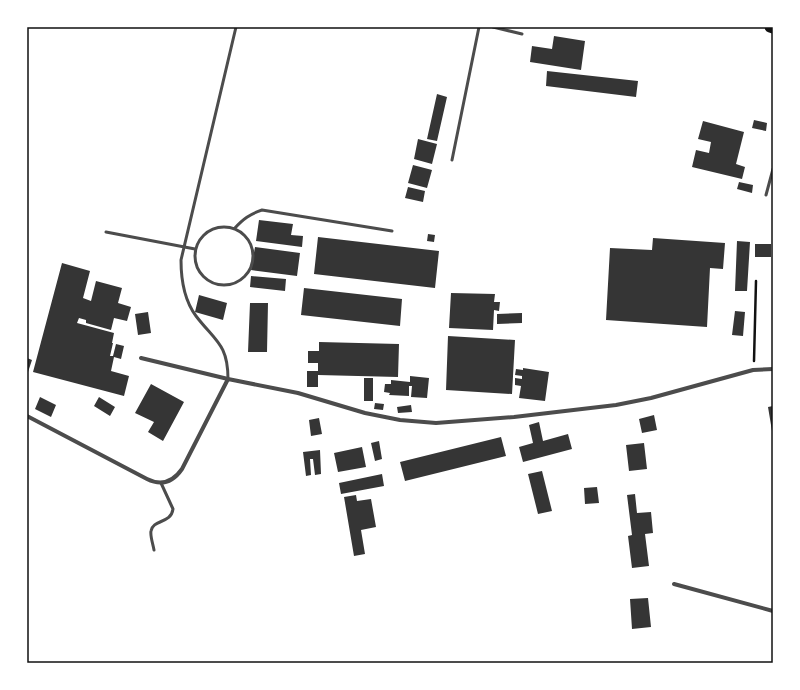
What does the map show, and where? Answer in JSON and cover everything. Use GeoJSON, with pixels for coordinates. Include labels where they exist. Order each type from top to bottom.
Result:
{"type":"FeatureCollection","features":[{"type":"Feature","properties":{"kind":"street"},"geometry":{"type":"LineString","coordinates":[[141,358],[228,379],[298,393],[365,413],[400,420],[436,423],[522,416],[616,405],[651,398],[753,370],[773,369]]}},
{"type":"Feature","properties":{"kind":"street"},"geometry":{"type":"LineString","coordinates":[[27,416],[153,482],[161,483],[169,481],[177,476],[182,469],[228,379]]}},
{"type":"Feature","properties":{"kind":"street"},"geometry":{"type":"LineString","coordinates":[[674,584],[773,612]]}},
{"type":"Feature","properties":{"kind":"lane"},"geometry":{"type":"LineString","coordinates":[[228,379],[226,355],[220,345],[195,315],[186,296],[181,273],[181,260],[236,27]]}},
{"type":"Feature","properties":{"kind":"lane"},"geometry":{"type":"LineString","coordinates":[[452,160],[479,27]]}},
{"type":"Feature","properties":{"kind":"lane"},"geometry":{"type":"LineString","coordinates":[[493,27],[522,34]]}},
{"type":"Feature","properties":{"kind":"lane"},"geometry":{"type":"LineString","coordinates":[[766,195],[773,169]]}},
{"type":"Feature","properties":{"kind":"lane"},"geometry":{"type":"LineString","coordinates":[[234,229],[243,219],[252,213],[262,210],[392,231]]}},
{"type":"Feature","properties":{"kind":"lane"},"geometry":{"type":"LineString","coordinates":[[218,227],[234,229],[241,232],[247,238],[253,254],[252,262],[249,270],[238,281],[222,285],[214,283],[206,279],[200,273],[195,258],[195,250],[203,235],[210,230],[218,227]]}},
{"type":"Feature","properties":{"kind":"lane"},"geometry":{"type":"LineString","coordinates":[[106,232],[195,250]]}},
{"type":"Feature","properties":{"kind":"lane"},"geometry":{"type":"LineString","coordinates":[[154,550],[151,531],[152,527],[155,524],[170,518],[173,509],[161,483]]}},
{"type":"Feature","properties":{"kind":"path"},"geometry":{"type":"LineString","coordinates":[[753,370],[756,281]]}},
{"type":"Feature","properties":{"kind":"building"},"geometry":{"type":"Polygon","coordinates":[[[554,36],[585,41],[581,70],[530,62],[532,46],[552,49],[554,36]]]}},
{"type":"Feature","properties":{"kind":"building"},"geometry":{"type":"Polygon","coordinates":[[[547,71],[638,81],[636,97],[546,86],[547,71]]]}},
{"type":"Feature","properties":{"kind":"building"},"geometry":{"type":"Polygon","coordinates":[[[437,94],[447,97],[437,141],[427,139],[437,94]]]}},
{"type":"Feature","properties":{"kind":"building"},"geometry":{"type":"Polygon","coordinates":[[[754,120],[767,123],[766,131],[752,128],[754,120]]]}},
{"type":"Feature","properties":{"kind":"building"},"geometry":{"type":"Polygon","coordinates":[[[703,121],[744,132],[736,164],[745,167],[742,179],[692,167],[696,150],[709,153],[711,142],[698,139],[703,121]]]}},
{"type":"Feature","properties":{"kind":"building"},"geometry":{"type":"Polygon","coordinates":[[[418,139],[437,144],[432,164],[414,159],[418,139]]]}},
{"type":"Feature","properties":{"kind":"building"},"geometry":{"type":"Polygon","coordinates":[[[413,165],[432,170],[427,188],[408,183],[413,165]]]}},
{"type":"Feature","properties":{"kind":"building"},"geometry":{"type":"Polygon","coordinates":[[[739,182],[753,185],[752,193],[737,189],[739,182]]]}},
{"type":"Feature","properties":{"kind":"building"},"geometry":{"type":"Polygon","coordinates":[[[408,187],[425,191],[423,202],[405,198],[408,187]]]}},
{"type":"Feature","properties":{"kind":"building"},"geometry":{"type":"Polygon","coordinates":[[[259,220],[293,224],[291,235],[303,236],[302,247],[256,241],[259,220]]]}},
{"type":"Feature","properties":{"kind":"building"},"geometry":{"type":"Polygon","coordinates":[[[428,234],[435,235],[434,242],[427,241],[428,234]]]}},
{"type":"Feature","properties":{"kind":"building"},"geometry":{"type":"Polygon","coordinates":[[[318,237],[439,251],[435,288],[314,274],[318,237]]]}},
{"type":"Feature","properties":{"kind":"building"},"geometry":{"type":"Polygon","coordinates":[[[653,238],[725,243],[723,269],[710,268],[707,327],[606,320],[610,248],[652,250],[653,238]]]}},
{"type":"Feature","properties":{"kind":"building"},"geometry":{"type":"Polygon","coordinates":[[[737,241],[750,242],[747,291],[735,291],[737,241]]]}},
{"type":"Feature","properties":{"kind":"building"},"geometry":{"type":"Polygon","coordinates":[[[755,244],[771,244],[771,257],[755,257],[755,244]]]}},
{"type":"Feature","properties":{"kind":"building"},"geometry":{"type":"Polygon","coordinates":[[[255,247],[300,253],[297,276],[251,270],[255,247]]]}},
{"type":"Feature","properties":{"kind":"building"},"geometry":{"type":"Polygon","coordinates":[[[62,263],[90,271],[83,298],[91,301],[96,281],[122,288],[118,303],[131,307],[127,321],[114,318],[111,330],[86,323],[86,320],[79,318],[77,323],[114,333],[110,356],[113,356],[116,344],[124,346],[121,359],[114,357],[111,371],[129,376],[124,396],[33,372],[62,263]]]}},
{"type":"Feature","properties":{"kind":"building"},"geometry":{"type":"Polygon","coordinates":[[[251,276],[286,279],[285,291],[250,287],[251,276]]]}},
{"type":"Feature","properties":{"kind":"building"},"geometry":{"type":"Polygon","coordinates":[[[304,288],[402,299],[400,326],[301,315],[304,288]]]}},
{"type":"Feature","properties":{"kind":"building"},"geometry":{"type":"Polygon","coordinates":[[[451,293],[495,294],[494,302],[500,302],[499,311],[494,310],[493,330],[449,328],[451,293]]]}},
{"type":"Feature","properties":{"kind":"building"},"geometry":{"type":"Polygon","coordinates":[[[199,295],[227,303],[223,320],[195,312],[199,295]]]}},
{"type":"Feature","properties":{"kind":"building"},"geometry":{"type":"Polygon","coordinates":[[[250,303],[268,303],[267,352],[248,352],[250,303]]]}},
{"type":"Feature","properties":{"kind":"building"},"geometry":{"type":"Polygon","coordinates":[[[735,311],[745,312],[743,336],[732,335],[735,311]]]}},
{"type":"Feature","properties":{"kind":"building"},"geometry":{"type":"Polygon","coordinates":[[[148,312],[151,333],[138,335],[135,314],[148,312]]]}},
{"type":"Feature","properties":{"kind":"building"},"geometry":{"type":"Polygon","coordinates":[[[522,313],[522,323],[497,324],[497,314],[522,313]]]}},
{"type":"Feature","properties":{"kind":"building"},"geometry":{"type":"Polygon","coordinates":[[[448,336],[515,340],[512,394],[446,390],[448,336]]]}},
{"type":"Feature","properties":{"kind":"building"},"geometry":{"type":"Polygon","coordinates":[[[319,342],[399,344],[398,377],[318,375],[318,387],[307,387],[307,371],[318,371],[318,363],[308,363],[308,351],[319,351],[319,342]]]}},
{"type":"Feature","properties":{"kind":"building"},"geometry":{"type":"Polygon","coordinates":[[[27,358],[32,360],[27,375],[27,358]]]}},
{"type":"Feature","properties":{"kind":"building"},"geometry":{"type":"Polygon","coordinates":[[[523,368],[549,372],[545,401],[519,398],[521,386],[515,385],[515,378],[522,379],[522,376],[515,375],[516,369],[523,370],[523,368]]]}},
{"type":"Feature","properties":{"kind":"building"},"geometry":{"type":"Polygon","coordinates":[[[410,376],[429,378],[427,398],[411,397],[412,386],[409,386],[409,396],[389,395],[390,393],[384,392],[385,384],[391,384],[391,380],[410,382],[410,376]]]}},
{"type":"Feature","properties":{"kind":"building"},"geometry":{"type":"Polygon","coordinates":[[[364,378],[373,378],[373,401],[364,401],[364,378]]]}},
{"type":"Feature","properties":{"kind":"building"},"geometry":{"type":"Polygon","coordinates":[[[151,384],[184,402],[163,441],[148,432],[154,422],[135,413],[151,384]]]}},
{"type":"Feature","properties":{"kind":"building"},"geometry":{"type":"Polygon","coordinates":[[[40,397],[56,405],[51,417],[35,409],[40,397]]]}},
{"type":"Feature","properties":{"kind":"building"},"geometry":{"type":"Polygon","coordinates":[[[99,397],[115,407],[110,416],[94,406],[99,397]]]}},
{"type":"Feature","properties":{"kind":"building"},"geometry":{"type":"Polygon","coordinates":[[[375,403],[384,404],[383,410],[374,409],[375,403]]]}},
{"type":"Feature","properties":{"kind":"building"},"geometry":{"type":"Polygon","coordinates":[[[411,405],[412,412],[398,413],[397,407],[411,405]]]}},
{"type":"Feature","properties":{"kind":"building"},"geometry":{"type":"Polygon","coordinates":[[[773,406],[773,431],[772,431],[768,407],[773,406]]]}},
{"type":"Feature","properties":{"kind":"building"},"geometry":{"type":"Polygon","coordinates":[[[654,415],[657,430],[642,433],[639,419],[654,415]]]}},
{"type":"Feature","properties":{"kind":"building"},"geometry":{"type":"Polygon","coordinates":[[[319,418],[322,434],[311,436],[309,420],[319,418]]]}},
{"type":"Feature","properties":{"kind":"building"},"geometry":{"type":"Polygon","coordinates":[[[539,422],[543,441],[568,434],[572,449],[523,462],[519,447],[533,443],[529,425],[539,422]]]}},
{"type":"Feature","properties":{"kind":"building"},"geometry":{"type":"Polygon","coordinates":[[[501,437],[506,456],[405,481],[400,462],[501,437]]]}},
{"type":"Feature","properties":{"kind":"building"},"geometry":{"type":"Polygon","coordinates":[[[379,441],[382,459],[375,461],[371,443],[379,441]]]}},
{"type":"Feature","properties":{"kind":"building"},"geometry":{"type":"Polygon","coordinates":[[[644,443],[647,469],[629,471],[626,445],[644,443]]]}},
{"type":"Feature","properties":{"kind":"building"},"geometry":{"type":"Polygon","coordinates":[[[362,447],[366,467],[338,472],[334,453],[362,447]]]}},
{"type":"Feature","properties":{"kind":"building"},"geometry":{"type":"Polygon","coordinates":[[[320,450],[321,474],[315,475],[313,459],[310,459],[311,475],[306,476],[303,452],[320,450]]]}},
{"type":"Feature","properties":{"kind":"building"},"geometry":{"type":"Polygon","coordinates":[[[542,471],[552,511],[538,514],[528,474],[542,471]]]}},
{"type":"Feature","properties":{"kind":"building"},"geometry":{"type":"Polygon","coordinates":[[[382,474],[384,486],[341,494],[339,483],[382,474]]]}},
{"type":"Feature","properties":{"kind":"building"},"geometry":{"type":"Polygon","coordinates":[[[597,487],[599,503],[585,504],[584,488],[597,487]]]}},
{"type":"Feature","properties":{"kind":"building"},"geometry":{"type":"Polygon","coordinates":[[[635,494],[637,513],[651,512],[653,533],[645,534],[649,566],[632,568],[628,536],[632,535],[627,495],[635,494]]]}},
{"type":"Feature","properties":{"kind":"building"},"geometry":{"type":"Polygon","coordinates":[[[356,495],[357,501],[371,499],[376,527],[361,530],[365,554],[354,556],[344,497],[356,495]]]}},
{"type":"Feature","properties":{"kind":"building"},"geometry":{"type":"Polygon","coordinates":[[[648,598],[651,627],[632,629],[630,599],[648,598]]]}}]}
